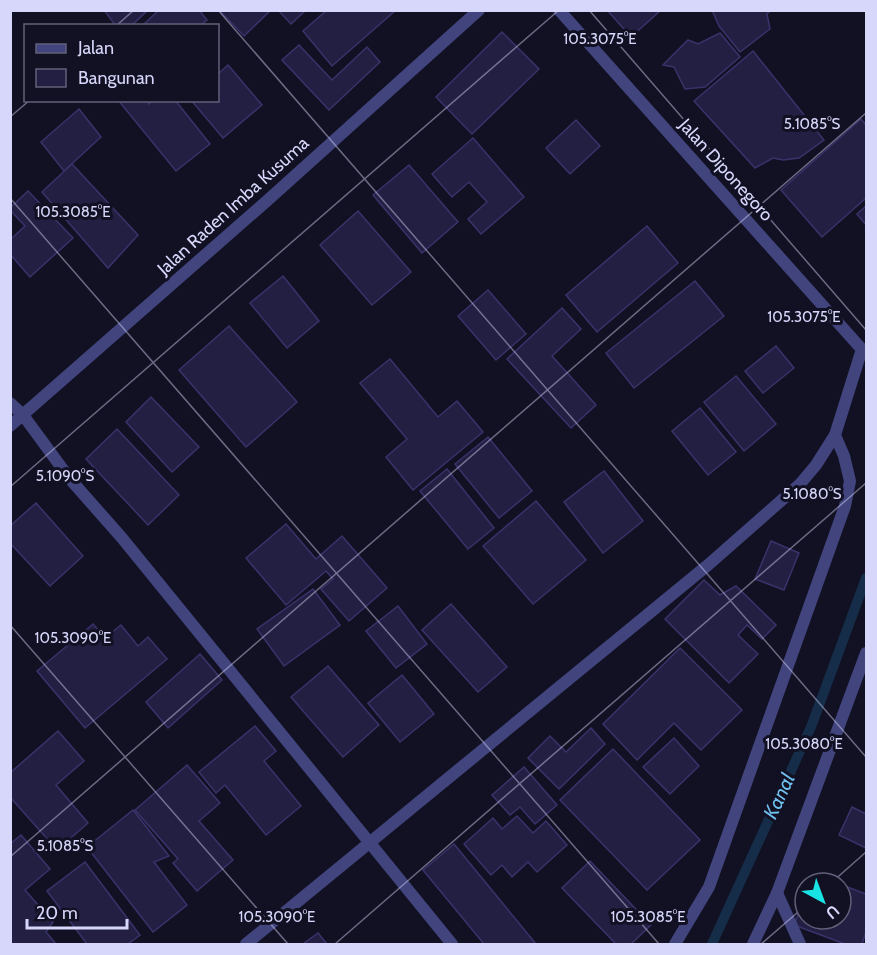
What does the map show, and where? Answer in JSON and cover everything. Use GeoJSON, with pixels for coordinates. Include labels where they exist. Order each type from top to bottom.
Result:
{"type":"FeatureCollection","features":[{"type":"Feature","properties":{"kind":"street","name":"Jalan Raden Imba Kusuma"},"geometry":{"type":"LineString","coordinates":[[10,426],[269,199],[479,10]]}},
{"type":"Feature","properties":{"kind":"street","name":"Jalan Diponegoro"},"geometry":{"type":"LineString","coordinates":[[559,10],[864,351]]}},
{"type":"Feature","properties":{"kind":"street"},"geometry":{"type":"LineString","coordinates":[[246,945],[708,564],[800,484],[816,465],[835,435],[864,351]]}},
{"type":"Feature","properties":{"kind":"street"},"geometry":{"type":"LineString","coordinates":[[10,403],[23,415],[70,479],[122,538],[452,945]]}},
{"type":"Feature","properties":{"kind":"street"},"geometry":{"type":"LineString","coordinates":[[675,945],[709,887],[845,506],[850,481],[844,456],[835,435]]}},
{"type":"Feature","properties":{"kind":"street"},"geometry":{"type":"LineString","coordinates":[[753,945],[777,893],[867,653]]}},
{"type":"Feature","properties":{"kind":"street"},"geometry":{"type":"LineString","coordinates":[[777,893],[800,945]]}},
{"type":"Feature","properties":{"kind":"building"},"geometry":{"type":"Polygon","coordinates":[[[104,10],[148,10],[133,24],[114,24],[104,10]]]}},
{"type":"Feature","properties":{"kind":"building"},"geometry":{"type":"Polygon","coordinates":[[[159,10],[199,10],[207,20],[202,24],[144,24],[159,10]]]}},
{"type":"Feature","properties":{"kind":"building"},"geometry":{"type":"Polygon","coordinates":[[[219,10],[269,10],[270,11],[244,36],[219,10]]]}},
{"type":"Feature","properties":{"kind":"building"},"geometry":{"type":"Polygon","coordinates":[[[278,10],[306,10],[291,24],[278,10]]]}},
{"type":"Feature","properties":{"kind":"building"},"geometry":{"type":"Polygon","coordinates":[[[327,10],[396,10],[332,66],[303,31],[327,10]]]}},
{"type":"Feature","properties":{"kind":"building"},"geometry":{"type":"Polygon","coordinates":[[[607,10],[661,10],[631,37],[607,10]]]}},
{"type":"Feature","properties":{"kind":"building"},"geometry":{"type":"Polygon","coordinates":[[[712,10],[771,10],[767,14],[770,29],[740,52],[719,26],[712,10]]]}},
{"type":"Feature","properties":{"kind":"building"},"geometry":{"type":"Polygon","coordinates":[[[502,32],[539,69],[472,134],[436,97],[502,32]]]}},
{"type":"Feature","properties":{"kind":"building"},"geometry":{"type":"Polygon","coordinates":[[[720,33],[740,57],[705,87],[685,89],[674,67],[663,65],[688,40],[698,44],[720,33]]]}},
{"type":"Feature","properties":{"kind":"building"},"geometry":{"type":"Polygon","coordinates":[[[299,45],[332,80],[367,47],[380,62],[329,110],[282,60],[299,45]]]}},
{"type":"Feature","properties":{"kind":"building"},"geometry":{"type":"Polygon","coordinates":[[[753,51],[824,140],[799,158],[783,160],[773,158],[755,168],[694,101],[753,51]]]}},
{"type":"Feature","properties":{"kind":"building"},"geometry":{"type":"Polygon","coordinates":[[[228,65],[262,105],[223,138],[193,102],[219,102],[219,73],[228,65]]]}},
{"type":"Feature","properties":{"kind":"building"},"geometry":{"type":"Polygon","coordinates":[[[120,102],[148,102],[149,104],[151,102],[177,102],[210,144],[176,171],[120,102]]]}},
{"type":"Feature","properties":{"kind":"building"},"geometry":{"type":"Polygon","coordinates":[[[79,109],[101,137],[64,171],[41,142],[79,109]]]}},
{"type":"Feature","properties":{"kind":"building"},"geometry":{"type":"Polygon","coordinates":[[[861,119],[866,125],[866,198],[822,237],[781,190],[861,119]]]}},
{"type":"Feature","properties":{"kind":"building"},"geometry":{"type":"Polygon","coordinates":[[[576,120],[600,146],[570,174],[546,148],[576,120]]]}},
{"type":"Feature","properties":{"kind":"building"},"geometry":{"type":"Polygon","coordinates":[[[473,138],[524,197],[481,234],[468,219],[487,202],[469,182],[452,197],[432,174],[473,138]]]}},
{"type":"Feature","properties":{"kind":"building"},"geometry":{"type":"Polygon","coordinates":[[[72,164],[138,235],[108,268],[42,192],[72,164]]]}},
{"type":"Feature","properties":{"kind":"building"},"geometry":{"type":"Polygon","coordinates":[[[409,165],[458,222],[422,253],[373,195],[409,165]]]}},
{"type":"Feature","properties":{"kind":"building"},"geometry":{"type":"Polygon","coordinates":[[[28,191],[73,238],[30,277],[10,254],[10,240],[25,226],[10,208],[28,191]]]}},
{"type":"Feature","properties":{"kind":"building"},"geometry":{"type":"Polygon","coordinates":[[[866,206],[866,225],[857,214],[866,206]]]}},
{"type":"Feature","properties":{"kind":"building"},"geometry":{"type":"Polygon","coordinates":[[[358,211],[411,272],[372,305],[320,245],[358,211]]]}},
{"type":"Feature","properties":{"kind":"building"},"geometry":{"type":"Polygon","coordinates":[[[647,226],[678,263],[597,332],[566,295],[647,226]]]}},
{"type":"Feature","properties":{"kind":"building"},"geometry":{"type":"Polygon","coordinates":[[[283,276],[319,321],[287,348],[250,303],[283,276]]]}},
{"type":"Feature","properties":{"kind":"building"},"geometry":{"type":"Polygon","coordinates":[[[695,281],[724,316],[634,388],[606,353],[695,281]]]}},
{"type":"Feature","properties":{"kind":"building"},"geometry":{"type":"Polygon","coordinates":[[[488,290],[526,334],[496,360],[458,316],[488,290]]]}},
{"type":"Feature","properties":{"kind":"building"},"geometry":{"type":"Polygon","coordinates":[[[562,308],[581,329],[552,356],[596,405],[571,428],[507,359],[562,308]]]}},
{"type":"Feature","properties":{"kind":"building"},"geometry":{"type":"Polygon","coordinates":[[[229,326],[297,402],[246,447],[179,370],[229,326]]]}},
{"type":"Feature","properties":{"kind":"building"},"geometry":{"type":"Polygon","coordinates":[[[776,346],[794,368],[763,393],[745,371],[776,346]]]}},
{"type":"Feature","properties":{"kind":"building"},"geometry":{"type":"Polygon","coordinates":[[[390,359],[438,417],[457,401],[483,432],[413,490],[386,457],[407,439],[360,383],[390,359]]]}},
{"type":"Feature","properties":{"kind":"building"},"geometry":{"type":"Polygon","coordinates":[[[736,376],[776,424],[744,451],[704,402],[736,376]]]}},
{"type":"Feature","properties":{"kind":"building"},"geometry":{"type":"Polygon","coordinates":[[[151,397],[199,447],[172,472],[126,422],[151,397]]]}},
{"type":"Feature","properties":{"kind":"building"},"geometry":{"type":"Polygon","coordinates":[[[700,408],[736,452],[708,475],[672,431],[700,408]]]}},
{"type":"Feature","properties":{"kind":"building"},"geometry":{"type":"Polygon","coordinates":[[[117,429],[179,495],[148,525],[86,459],[117,429]]]}},
{"type":"Feature","properties":{"kind":"building"},"geometry":{"type":"Polygon","coordinates":[[[488,437],[532,491],[499,518],[455,464],[488,437]]]}},
{"type":"Feature","properties":{"kind":"building"},"geometry":{"type":"Polygon","coordinates":[[[447,469],[494,528],[468,549],[420,491],[447,469]]]}},
{"type":"Feature","properties":{"kind":"building"},"geometry":{"type":"Polygon","coordinates":[[[604,471],[643,521],[603,553],[564,502],[604,471]]]}},
{"type":"Feature","properties":{"kind":"building"},"geometry":{"type":"Polygon","coordinates":[[[536,501],[586,560],[533,604],[483,546],[536,501]]]}},
{"type":"Feature","properties":{"kind":"building"},"geometry":{"type":"Polygon","coordinates":[[[36,503],[83,556],[50,586],[10,543],[10,526],[36,503]]]}},
{"type":"Feature","properties":{"kind":"building"},"geometry":{"type":"Polygon","coordinates":[[[286,524],[316,559],[342,536],[387,588],[349,621],[321,589],[333,579],[326,571],[286,605],[246,558],[286,524]]]}},
{"type":"Feature","properties":{"kind":"building"},"geometry":{"type":"Polygon","coordinates":[[[771,541],[799,553],[784,590],[755,579],[771,541]]]}},
{"type":"Feature","properties":{"kind":"building"},"geometry":{"type":"Polygon","coordinates":[[[704,580],[720,595],[736,586],[776,625],[762,639],[747,625],[738,635],[758,654],[729,683],[665,619],[704,580]]]}},
{"type":"Feature","properties":{"kind":"building"},"geometry":{"type":"Polygon","coordinates":[[[313,589],[340,625],[284,666],[257,629],[313,589]]]}},
{"type":"Feature","properties":{"kind":"building"},"geometry":{"type":"Polygon","coordinates":[[[451,604],[507,667],[478,692],[422,630],[451,604]]]}},
{"type":"Feature","properties":{"kind":"building"},"geometry":{"type":"Polygon","coordinates":[[[398,606],[427,644],[396,668],[366,631],[398,606]]]}},
{"type":"Feature","properties":{"kind":"building"},"geometry":{"type":"Polygon","coordinates":[[[93,624],[105,638],[121,625],[138,646],[148,637],[167,659],[85,728],[37,671],[93,624]]]}},
{"type":"Feature","properties":{"kind":"building"},"geometry":{"type":"Polygon","coordinates":[[[680,648],[742,710],[701,750],[674,723],[637,760],[603,724],[680,648]]]}},
{"type":"Feature","properties":{"kind":"building"},"geometry":{"type":"Polygon","coordinates":[[[200,654],[222,680],[168,728],[146,702],[200,654]]]}},
{"type":"Feature","properties":{"kind":"building"},"geometry":{"type":"Polygon","coordinates":[[[328,666],[379,725],[343,757],[291,697],[328,666]]]}},
{"type":"Feature","properties":{"kind":"building"},"geometry":{"type":"Polygon","coordinates":[[[402,675],[434,714],[400,742],[368,703],[402,675]]]}},
{"type":"Feature","properties":{"kind":"building"},"geometry":{"type":"Polygon","coordinates":[[[255,726],[276,751],[264,761],[301,806],[266,835],[225,785],[216,793],[199,772],[255,726]]]}},
{"type":"Feature","properties":{"kind":"building"},"geometry":{"type":"Polygon","coordinates":[[[591,728],[605,744],[559,789],[528,758],[550,736],[566,752],[591,728]]]}},
{"type":"Feature","properties":{"kind":"building"},"geometry":{"type":"Polygon","coordinates":[[[58,731],[84,761],[56,785],[88,823],[57,850],[10,797],[10,773],[58,731]]]}},
{"type":"Feature","properties":{"kind":"building"},"geometry":{"type":"Polygon","coordinates":[[[674,738],[699,766],[670,794],[643,767],[674,738]]]}},
{"type":"Feature","properties":{"kind":"building"},"geometry":{"type":"Polygon","coordinates":[[[613,749],[700,840],[647,890],[560,800],[613,749]]]}},
{"type":"Feature","properties":{"kind":"building"},"geometry":{"type":"Polygon","coordinates":[[[187,765],[220,803],[199,821],[233,860],[197,891],[173,863],[178,859],[135,810],[187,765]]]}},
{"type":"Feature","properties":{"kind":"building"},"geometry":{"type":"Polygon","coordinates":[[[524,767],[557,805],[535,824],[520,807],[510,815],[492,795],[524,767]]]}},
{"type":"Feature","properties":{"kind":"building"},"geometry":{"type":"Polygon","coordinates":[[[852,807],[866,814],[866,848],[839,835],[852,807]]]}},
{"type":"Feature","properties":{"kind":"building"},"geometry":{"type":"Polygon","coordinates":[[[133,810],[169,856],[154,862],[187,905],[153,932],[87,847],[133,810]]]}},
{"type":"Feature","properties":{"kind":"building"},"geometry":{"type":"Polygon","coordinates":[[[517,816],[533,833],[546,821],[567,845],[537,872],[528,862],[512,877],[502,865],[491,875],[464,844],[493,818],[502,829],[517,816]]]}},
{"type":"Feature","properties":{"kind":"building"},"geometry":{"type":"Polygon","coordinates":[[[21,835],[50,869],[25,890],[53,922],[46,932],[56,944],[10,944],[10,844],[21,835]]]}},
{"type":"Feature","properties":{"kind":"building"},"geometry":{"type":"Polygon","coordinates":[[[454,844],[536,944],[484,944],[423,870],[454,844]]]}},
{"type":"Feature","properties":{"kind":"building"},"geometry":{"type":"Polygon","coordinates":[[[590,861],[651,925],[631,944],[616,944],[562,888],[590,861]]]}},
{"type":"Feature","properties":{"kind":"building"},"geometry":{"type":"Polygon","coordinates":[[[85,862],[140,935],[128,944],[87,944],[47,891],[85,862]]]}},
{"type":"Feature","properties":{"kind":"building"},"geometry":{"type":"Polygon","coordinates":[[[853,889],[866,894],[866,932],[862,944],[845,944],[810,931],[853,931],[853,889]]]}},
{"type":"Feature","properties":{"kind":"building"},"geometry":{"type":"Polygon","coordinates":[[[318,933],[327,944],[303,944],[318,933]]]}},
{"type":"Feature","properties":{"kind":"waterway","name":"Kanal"},"geometry":{"type":"LineString","coordinates":[[712,944],[811,727],[866,578]]}}]}
